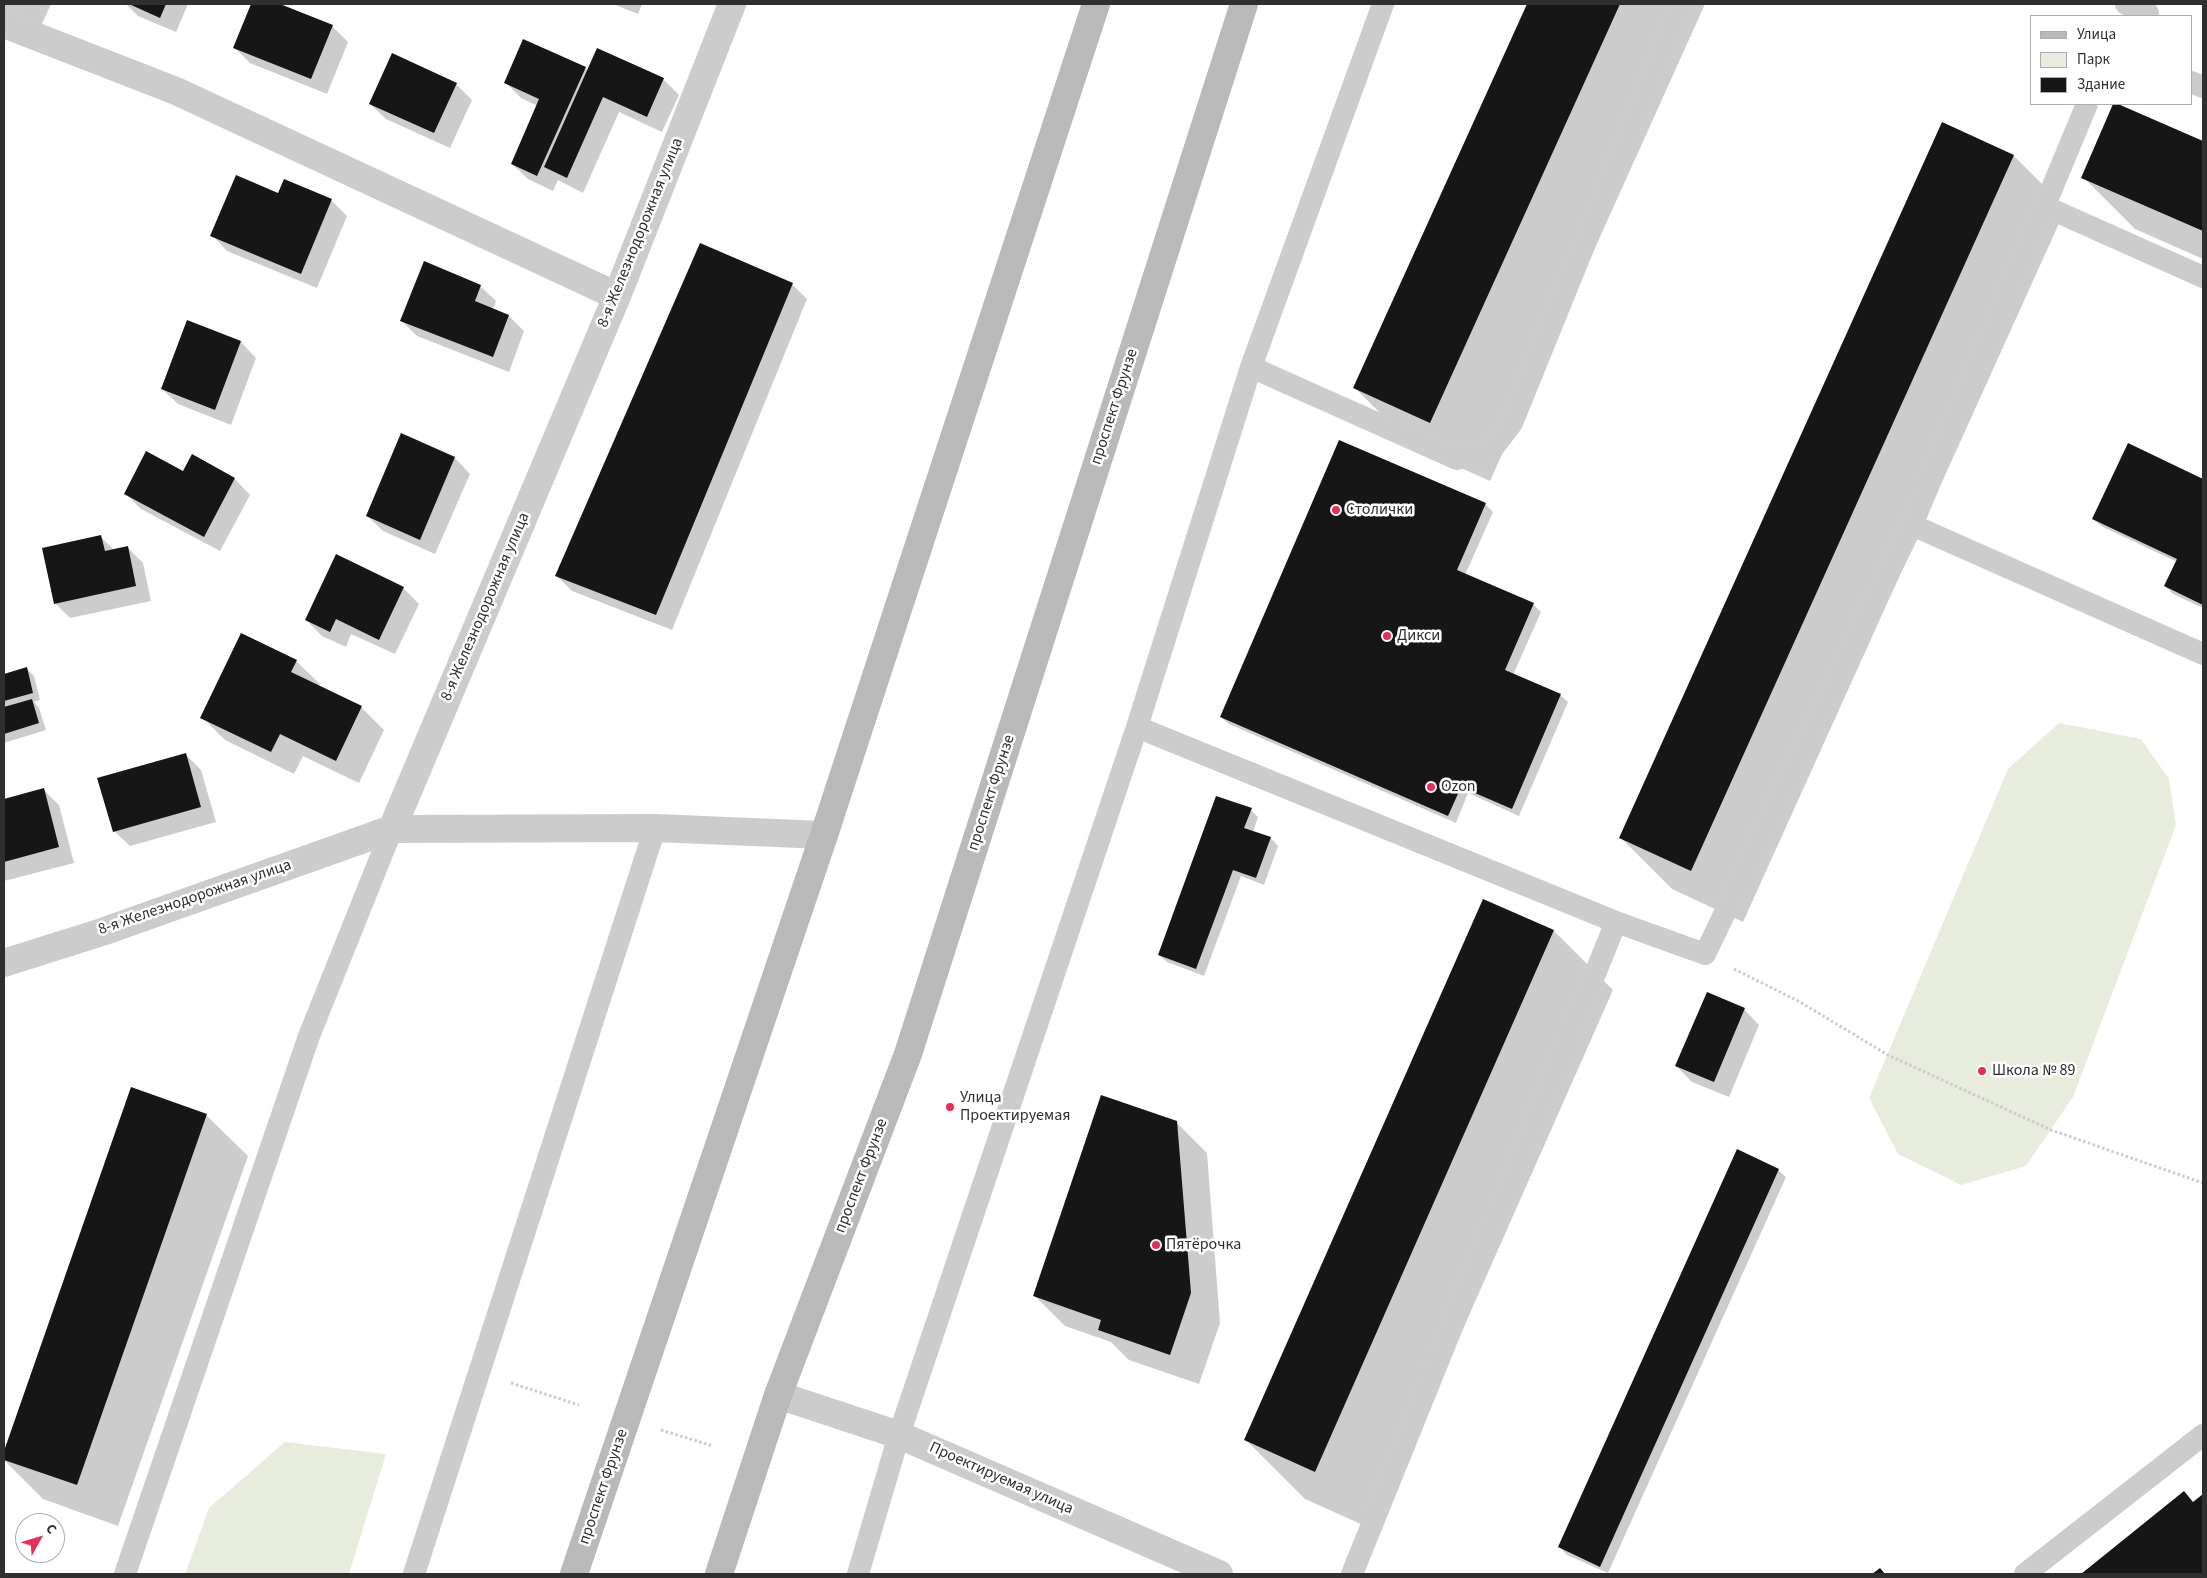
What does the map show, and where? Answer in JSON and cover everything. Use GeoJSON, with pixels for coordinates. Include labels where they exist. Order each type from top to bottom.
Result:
{"type":"FeatureCollection","features":[{"type":"Feature","properties":{"kind":"main road","name":"проспект Фрунзе"},"geometry":{"type":"LineString","coordinates":[[574,1574],[824,836],[1096,4]]}},
{"type":"Feature","properties":{"kind":"main road","name":"проспект Фрунзе"},"geometry":{"type":"LineString","coordinates":[[719,1574],[778,1395],[908,1054],[1244,4]]}},
{"type":"Feature","properties":{"kind":"street","name":"8-я Железнодорожная улица"},"geometry":{"type":"LineString","coordinates":[[4,963],[102,932],[392,829],[617,296],[732,4]]}},
{"type":"Feature","properties":{"kind":"street"},"geometry":{"type":"LineString","coordinates":[[4,24],[176,92],[617,296]]}},
{"type":"Feature","properties":{"kind":"street"},"geometry":{"type":"LineString","coordinates":[[392,829],[655,828],[824,836]]}},
{"type":"Feature","properties":{"kind":"street","name":"Проектируемая улица"},"geometry":{"type":"LineString","coordinates":[[778,1395],[899,1435],[1219,1574]]}},
{"type":"Feature","properties":{"kind":"lane"},"geometry":{"type":"LineString","coordinates":[[858,1574],[899,1435],[1137,727],[1251,367],[1383,4]]}},
{"type":"Feature","properties":{"kind":"lane"},"geometry":{"type":"LineString","coordinates":[[1251,367],[1457,459],[1489,454],[1512,423],[1682,4]]}},
{"type":"Feature","properties":{"kind":"lane"},"geometry":{"type":"LineString","coordinates":[[2126,4],[2152,11]]}},
{"type":"Feature","properties":{"kind":"lane"},"geometry":{"type":"LineString","coordinates":[[1137,727],[1616,922],[1705,954],[1912,525],[2087,105]]}},
{"type":"Feature","properties":{"kind":"lane"},"geometry":{"type":"LineString","coordinates":[[2044,206],[2203,277]]}},
{"type":"Feature","properties":{"kind":"lane"},"geometry":{"type":"LineString","coordinates":[[1912,525],[2203,654]]}},
{"type":"Feature","properties":{"kind":"lane"},"geometry":{"type":"LineString","coordinates":[[414,1574],[655,828]]}},
{"type":"Feature","properties":{"kind":"lane"},"geometry":{"type":"LineString","coordinates":[[125,1574],[309,1036],[392,829]]}},
{"type":"Feature","properties":{"kind":"lane"},"geometry":{"type":"LineString","coordinates":[[1352,1574],[1616,922]]}},
{"type":"Feature","properties":{"kind":"lane"},"geometry":{"type":"LineString","coordinates":[[2025,1574],[2203,1435]]}},
{"type":"Feature","properties":{"kind":"path"},"geometry":{"type":"LineString","coordinates":[[1705,954],[1800,1002],[1888,1055],[2050,1130],[2203,1183]]}},
{"type":"Feature","properties":{"kind":"path"},"geometry":{"type":"LineString","coordinates":[[479,1373],[579,1405]]}},
{"type":"Feature","properties":{"kind":"path"},"geometry":{"type":"LineString","coordinates":[[657,1429],[713,1446]]}},
{"type":"Feature","properties":{"kind":"green space"},"geometry":{"type":"Polygon","coordinates":[[[2059,723],[2141,739],[2169,779],[2176,825],[2073,1097],[2026,1166],[1961,1185],[1898,1154],[1869,1098],[2008,769],[2059,723]]]}},
{"type":"Feature","properties":{"kind":"green space"},"geometry":{"type":"Polygon","coordinates":[[[285,1442],[386,1454],[349,1574],[185,1574],[209,1508],[285,1442]]]}},
{"type":"Feature","properties":{"kind":"building"},"geometry":{"type":"Polygon","coordinates":[[[129,4],[166,4],[160,18],[129,4]]]}},
{"type":"Feature","properties":{"kind":"building"},"geometry":{"type":"Polygon","coordinates":[[[251,4],[280,4],[333,25],[311,79],[233,48],[251,4]]]}},
{"type":"Feature","properties":{"kind":"building"},"geometry":{"type":"Polygon","coordinates":[[[1527,4],[1620,4],[1430,423],[1353,388],[1527,4]]]}},
{"type":"Feature","properties":{"kind":"building"},"geometry":{"type":"Polygon","coordinates":[[[523,39],[586,67],[537,176],[511,164],[539,99],[504,83],[523,39]]]}},
{"type":"Feature","properties":{"kind":"building"},"geometry":{"type":"Polygon","coordinates":[[[597,48],[664,78],[647,117],[603,97],[567,178],[544,167],[597,48]]]}},
{"type":"Feature","properties":{"kind":"building"},"geometry":{"type":"Polygon","coordinates":[[[392,53],[457,83],[434,133],[369,104],[392,53]]]}},
{"type":"Feature","properties":{"kind":"building"},"geometry":{"type":"Polygon","coordinates":[[[2113,105],[2120,105],[2203,141],[2203,231],[2081,178],[2113,105]]]}},
{"type":"Feature","properties":{"kind":"building"},"geometry":{"type":"Polygon","coordinates":[[[1942,122],[2014,155],[1691,871],[1619,838],[1942,122]]]}},
{"type":"Feature","properties":{"kind":"building"},"geometry":{"type":"Polygon","coordinates":[[[236,175],[278,193],[284,179],[332,199],[301,274],[210,236],[236,175]]]}},
{"type":"Feature","properties":{"kind":"building"},"geometry":{"type":"Polygon","coordinates":[[[700,243],[793,283],[656,615],[555,576],[700,243]]]}},
{"type":"Feature","properties":{"kind":"building"},"geometry":{"type":"Polygon","coordinates":[[[424,261],[481,285],[475,301],[509,315],[493,357],[400,321],[424,261]]]}},
{"type":"Feature","properties":{"kind":"building"},"geometry":{"type":"Polygon","coordinates":[[[187,320],[241,341],[215,410],[161,389],[187,320]]]}},
{"type":"Feature","properties":{"kind":"building"},"geometry":{"type":"Polygon","coordinates":[[[401,433],[455,457],[420,540],[366,516],[401,433]]]}},
{"type":"Feature","properties":{"kind":"building","name":"Дикси"},"geometry":{"type":"Polygon","coordinates":[[[1339,440],[1486,503],[1457,570],[1534,603],[1505,670],[1561,694],[1512,809],[1461,787],[1448,816],[1220,717],[1339,440]]]}},
{"type":"Feature","properties":{"kind":"building"},"geometry":{"type":"Polygon","coordinates":[[[2128,443],[2203,479],[2203,605],[2164,586],[2177,559],[2092,519],[2128,443]]]}},
{"type":"Feature","properties":{"kind":"building"},"geometry":{"type":"Polygon","coordinates":[[[146,451],[183,471],[192,454],[235,478],[204,537],[124,494],[146,451]]]}},
{"type":"Feature","properties":{"kind":"building"},"geometry":{"type":"Polygon","coordinates":[[[101,535],[105,551],[128,546],[136,586],[54,604],[42,548],[101,535]]]}},
{"type":"Feature","properties":{"kind":"building"},"geometry":{"type":"Polygon","coordinates":[[[336,554],[404,587],[379,640],[336,619],[330,632],[305,620],[336,554]]]}},
{"type":"Feature","properties":{"kind":"building"},"geometry":{"type":"Polygon","coordinates":[[[241,633],[297,660],[291,672],[362,706],[336,761],[280,734],[271,752],[200,718],[241,633]]]}},
{"type":"Feature","properties":{"kind":"building"},"geometry":{"type":"Polygon","coordinates":[[[27,667],[33,693],[4,701],[4,674],[27,667]]]}},
{"type":"Feature","properties":{"kind":"building"},"geometry":{"type":"Polygon","coordinates":[[[32,699],[39,723],[4,734],[4,707],[32,699]]]}},
{"type":"Feature","properties":{"kind":"building"},"geometry":{"type":"Polygon","coordinates":[[[186,753],[201,807],[113,832],[97,778],[186,753]]]}},
{"type":"Feature","properties":{"kind":"building"},"geometry":{"type":"Polygon","coordinates":[[[44,788],[59,847],[4,862],[4,799],[44,788]]]}},
{"type":"Feature","properties":{"kind":"building"},"geometry":{"type":"Polygon","coordinates":[[[1216,796],[1252,808],[1244,828],[1271,837],[1256,878],[1233,870],[1196,969],[1158,955],[1216,796]]]}},
{"type":"Feature","properties":{"kind":"building"},"geometry":{"type":"Polygon","coordinates":[[[1483,899],[1554,930],[1315,1472],[1244,1440],[1483,899]]]}},
{"type":"Feature","properties":{"kind":"building"},"geometry":{"type":"Polygon","coordinates":[[[1707,992],[1745,1008],[1714,1082],[1675,1066],[1707,992]]]}},
{"type":"Feature","properties":{"kind":"building"},"geometry":{"type":"Polygon","coordinates":[[[131,1087],[207,1114],[77,1485],[4,1460],[4,1451],[131,1087]]]}},
{"type":"Feature","properties":{"kind":"building"},"geometry":{"type":"Polygon","coordinates":[[[1101,1095],[1177,1121],[1191,1293],[1170,1355],[1098,1330],[1101,1320],[1033,1296],[1101,1095]]]}},
{"type":"Feature","properties":{"kind":"building"},"geometry":{"type":"Polygon","coordinates":[[[1737,1149],[1779,1169],[1600,1567],[1558,1547],[1737,1149]]]}},
{"type":"Feature","properties":{"kind":"building"},"geometry":{"type":"Polygon","coordinates":[[[2184,1491],[2193,1502],[2203,1494],[2203,1574],[2081,1574],[2184,1491]]]}},
{"type":"Feature","properties":{"kind":"building"},"geometry":{"type":"Polygon","coordinates":[[[1880,1568],[1885,1574],[1872,1574],[1880,1568]]]}},
{"type":"Feature","properties":{"kind":"place","name":"Столички"},"geometry":{"type":"Point","coordinates":[1336,510]}},
{"type":"Feature","properties":{"kind":"place","name":"Дикси"},"geometry":{"type":"Point","coordinates":[1387,636]}},
{"type":"Feature","properties":{"kind":"place","name":"Ozon"},"geometry":{"type":"Point","coordinates":[1431,787]}},
{"type":"Feature","properties":{"kind":"place","name":"Школа № 89"},"geometry":{"type":"Point","coordinates":[1982,1071]}},
{"type":"Feature","properties":{"kind":"place","name":"Улица Проектируемая"},"geometry":{"type":"Point","coordinates":[950,1107]}},
{"type":"Feature","properties":{"kind":"place","name":"Пятёрочка"},"geometry":{"type":"Point","coordinates":[1156,1245]}}]}
